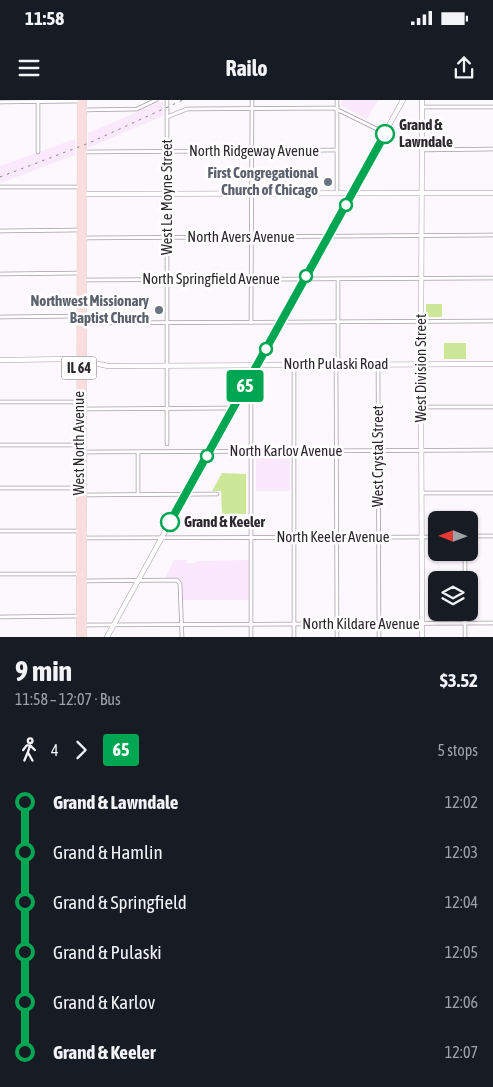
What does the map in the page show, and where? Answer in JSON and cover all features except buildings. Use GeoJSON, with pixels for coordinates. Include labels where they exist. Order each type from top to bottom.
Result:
{"type":"FeatureCollection","features":[{"type":"Feature","properties":{"kind":"main road"},"geometry":{"type":"LineString","coordinates":[[107,637],[403,100]]}},
{"type":"Feature","properties":{"kind":"main road","name":"West Division Street"},"geometry":{"type":"LineString","coordinates":[[422,100],[422,637]]}},
{"type":"Feature","properties":{"kind":"main road","name":"West North Avenue"},"geometry":{"type":"LineString","coordinates":[[79,637],[81,624],[82,531],[82,101]]}},
{"type":"Feature","properties":{"kind":"main road"},"geometry":{"type":"LineString","coordinates":[[82,194],[493,192]]}},
{"type":"Feature","properties":{"kind":"main road","name":"North Pulaski Road"},"geometry":{"type":"LineString","coordinates":[[0,360],[82,360],[108,366],[493,364]]}},
{"type":"Feature","properties":{"kind":"main road","name":"West North Avenue"},"geometry":{"type":"LineString","coordinates":[[81,624],[84,637]]}},
{"type":"Feature","properties":{"kind":"street"},"geometry":{"type":"LineString","coordinates":[[82,110],[137,109],[156,100]]}},
{"type":"Feature","properties":{"kind":"street","name":"West Le Moyne Street"},"geometry":{"type":"LineString","coordinates":[[167,100],[167,444]]}},
{"type":"Feature","properties":{"kind":"street"},"geometry":{"type":"LineString","coordinates":[[251,322],[252,100]]}},
{"type":"Feature","properties":{"kind":"street"},"geometry":{"type":"LineString","coordinates":[[337,193],[338,100]]}},
{"type":"Feature","properties":{"kind":"street"},"geometry":{"type":"LineString","coordinates":[[38,101],[38,152]]}},
{"type":"Feature","properties":{"kind":"street"},"geometry":{"type":"LineString","coordinates":[[0,102],[82,101]]}},
{"type":"Feature","properties":{"kind":"street"},"geometry":{"type":"LineString","coordinates":[[422,107],[493,107]]}},
{"type":"Feature","properties":{"kind":"street"},"geometry":{"type":"LineString","coordinates":[[167,117],[187,109],[338,108],[385,134]]}},
{"type":"Feature","properties":{"kind":"street"},"geometry":{"type":"LineString","coordinates":[[422,150],[493,149]]}},
{"type":"Feature","properties":{"kind":"street","name":"North Ridgeway Avenue"},"geometry":{"type":"LineString","coordinates":[[82,152],[337,150]]}},
{"type":"Feature","properties":{"kind":"street"},"geometry":{"type":"LineString","coordinates":[[0,187],[82,187]]}},
{"type":"Feature","properties":{"kind":"street"},"geometry":{"type":"LineString","coordinates":[[0,231],[82,230]]}},
{"type":"Feature","properties":{"kind":"street","name":"North Avers Avenue"},"geometry":{"type":"LineString","coordinates":[[82,238],[493,235]]}},
{"type":"Feature","properties":{"kind":"street"},"geometry":{"type":"LineString","coordinates":[[0,274],[82,273]]}},
{"type":"Feature","properties":{"kind":"street","name":"North Springfield Avenue"},"geometry":{"type":"LineString","coordinates":[[82,280],[493,278]]}},
{"type":"Feature","properties":{"kind":"street"},"geometry":{"type":"LineString","coordinates":[[337,637],[336,451],[338,279]]}},
{"type":"Feature","properties":{"kind":"street"},"geometry":{"type":"LineString","coordinates":[[0,316],[82,316]]}},
{"type":"Feature","properties":{"kind":"street"},"geometry":{"type":"LineString","coordinates":[[82,323],[493,321]]}},
{"type":"Feature","properties":{"kind":"street","name":"West Crystal Street"},"geometry":{"type":"LineString","coordinates":[[378,364],[379,637]]}},
{"type":"Feature","properties":{"kind":"street"},"geometry":{"type":"LineString","coordinates":[[294,365],[294,637]]}},
{"type":"Feature","properties":{"kind":"street"},"geometry":{"type":"LineString","coordinates":[[251,376],[252,637]]}},
{"type":"Feature","properties":{"kind":"street"},"geometry":{"type":"LineString","coordinates":[[0,402],[82,402]]}},
{"type":"Feature","properties":{"kind":"street"},"geometry":{"type":"LineString","coordinates":[[421,407],[493,407]]}},
{"type":"Feature","properties":{"kind":"street"},"geometry":{"type":"LineString","coordinates":[[82,409],[233,408]]}},
{"type":"Feature","properties":{"kind":"street"},"geometry":{"type":"LineString","coordinates":[[0,445],[82,445]]}},
{"type":"Feature","properties":{"kind":"street","name":"North Karlov Avenue"},"geometry":{"type":"LineString","coordinates":[[82,452],[493,450]]}},
{"type":"Feature","properties":{"kind":"street"},"geometry":{"type":"LineString","coordinates":[[138,452],[138,494]]}},
{"type":"Feature","properties":{"kind":"street"},"geometry":{"type":"LineString","coordinates":[[0,488],[82,488]]}},
{"type":"Feature","properties":{"kind":"street"},"geometry":{"type":"LineString","coordinates":[[421,493],[493,493]]}},
{"type":"Feature","properties":{"kind":"street"},"geometry":{"type":"LineString","coordinates":[[82,495],[217,494]]}},
{"type":"Feature","properties":{"kind":"street"},"geometry":{"type":"LineString","coordinates":[[0,531],[82,531]]}},
{"type":"Feature","properties":{"kind":"street","name":"North Keeler Avenue"},"geometry":{"type":"LineString","coordinates":[[81,538],[428,536]]}},
{"type":"Feature","properties":{"kind":"street"},"geometry":{"type":"LineString","coordinates":[[478,536],[493,536]]}},
{"type":"Feature","properties":{"kind":"street"},"geometry":{"type":"LineString","coordinates":[[0,574],[81,574]]}},
{"type":"Feature","properties":{"kind":"street"},"geometry":{"type":"LineString","coordinates":[[81,581],[179,582],[182,637]]}},
{"type":"Feature","properties":{"kind":"street"},"geometry":{"type":"LineString","coordinates":[[0,616],[81,616]]}},
{"type":"Feature","properties":{"kind":"street"},"geometry":{"type":"LineString","coordinates":[[465,623],[465,637]]}},
{"type":"Feature","properties":{"kind":"street","name":"North Kildare Avenue"},"geometry":{"type":"LineString","coordinates":[[81,624],[493,623]]}},
{"type":"Feature","properties":{"kind":"shaded area"},"geometry":{"type":"Polygon","coordinates":[[[342,100],[378,100],[367,119],[342,106],[342,100]]]}},
{"type":"Feature","properties":{"kind":"shaded area"},"geometry":{"type":"Polygon","coordinates":[[[163,101],[163,116],[88,148],[88,133],[163,101]]]}},
{"type":"Feature","properties":{"kind":"shaded area"},"geometry":{"type":"Polygon","coordinates":[[[75,139],[75,155],[0,183],[0,166],[75,139]]]}},
{"type":"Feature","properties":{"kind":"shaded area"},"geometry":{"type":"Polygon","coordinates":[[[256,455],[290,455],[290,491],[256,491],[256,455]]]}},
{"type":"Feature","properties":{"kind":"shaded area"},"geometry":{"type":"Polygon","coordinates":[[[174,560],[187,560],[187,563],[196,563],[196,561],[249,560],[249,600],[182,600],[181,583],[178,579],[165,579],[174,560]]]}},
{"type":"Feature","properties":{"kind":"green space"},"geometry":{"type":"Polygon","coordinates":[[[426,304],[442,304],[442,317],[426,317],[426,304]]]}},
{"type":"Feature","properties":{"kind":"green space"},"geometry":{"type":"Polygon","coordinates":[[[444,343],[466,343],[466,359],[444,359],[444,343]]]}},
{"type":"Feature","properties":{"kind":"green space"},"geometry":{"type":"Polygon","coordinates":[[[222,473],[246,474],[246,514],[222,514],[221,491],[212,491],[222,473]]]}},
{"type":"Feature","properties":{"kind":"railway"},"geometry":{"type":"LineString","coordinates":[[0,177],[89,143],[183,100]]}},
{"type":"Feature","properties":{"kind":"bus line","name":"65"},"geometry":{"type":"LineString","coordinates":[[170,522],[385,134]]}},
{"type":"Feature","properties":{"kind":"place","name":"Grand & Lawndale"},"geometry":{"type":"Point","coordinates":[385,134]}},
{"type":"Feature","properties":{"kind":"place","name":"First Congregational Church of Chicago"},"geometry":{"type":"Point","coordinates":[328,182]}},
{"type":"Feature","properties":{"kind":"place","name":"Northwest Missionary Baptist Church"},"geometry":{"type":"Point","coordinates":[159,310]}},
{"type":"Feature","properties":{"kind":"place","name":"Grand & Keeler"},"geometry":{"type":"Point","coordinates":[170,522]}}]}
